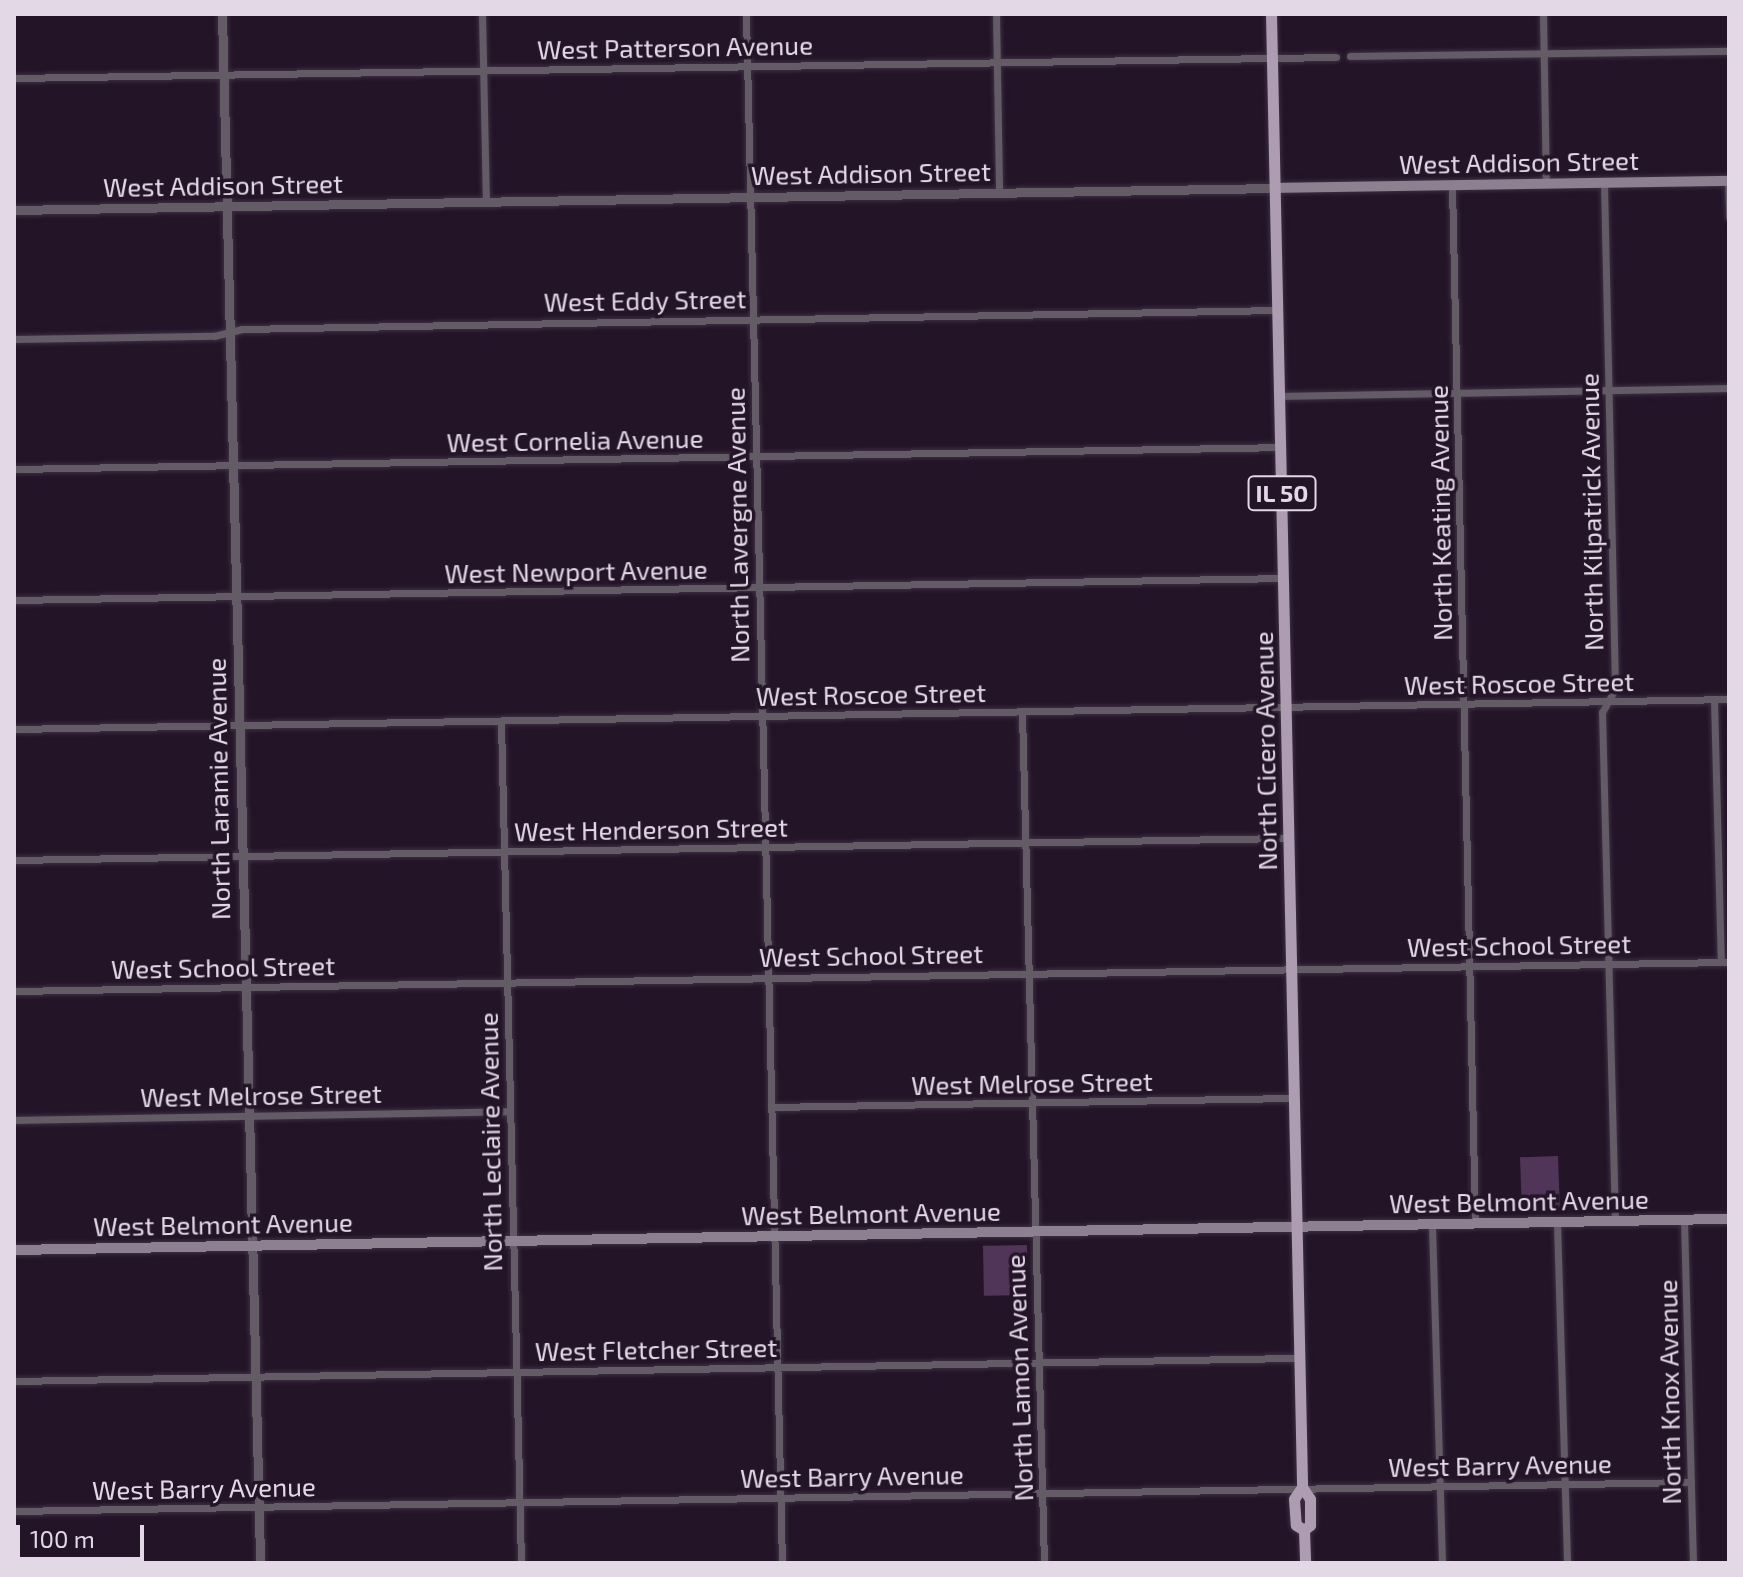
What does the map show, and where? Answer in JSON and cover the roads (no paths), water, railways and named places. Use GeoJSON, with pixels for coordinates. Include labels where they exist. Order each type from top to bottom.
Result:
{"type":"FeatureCollection","features":[{"type":"Feature","properties":{"kind":"main road","name":"North Cicero Avenue"},"geometry":{"type":"LineString","coordinates":[[1271,14],[1298,1358],[1302,1487],[1310,1499],[1310,1525],[1304,1530],[1305,1563]]}},
{"type":"Feature","properties":{"kind":"main road","name":"West Addison Street"},"geometry":{"type":"LineString","coordinates":[[1275,188],[1729,181]]}},
{"type":"Feature","properties":{"kind":"main road","name":"West Belmont Avenue"},"geometry":{"type":"LineString","coordinates":[[14,1250],[1729,1219]]}},
{"type":"Feature","properties":{"kind":"street","name":"North Laramie Avenue"},"geometry":{"type":"LineString","coordinates":[[222,14],[260,1563]]}},
{"type":"Feature","properties":{"kind":"street"},"geometry":{"type":"LineString","coordinates":[[482,14],[486,202]]}},
{"type":"Feature","properties":{"kind":"street","name":"North Lavergne Avenue"},"geometry":{"type":"LineString","coordinates":[[746,14],[782,1563]]}},
{"type":"Feature","properties":{"kind":"street"},"geometry":{"type":"LineString","coordinates":[[996,14],[999,193]]}},
{"type":"Feature","properties":{"kind":"street"},"geometry":{"type":"LineString","coordinates":[[1543,14],[1546,184]]}},
{"type":"Feature","properties":{"kind":"street"},"geometry":{"type":"LineString","coordinates":[[1350,56],[1729,51]]}},
{"type":"Feature","properties":{"kind":"street","name":"West Patterson Avenue"},"geometry":{"type":"LineString","coordinates":[[14,78],[1336,57]]}},
{"type":"Feature","properties":{"kind":"street"},"geometry":{"type":"LineString","coordinates":[[1729,181],[1729,217]]}},
{"type":"Feature","properties":{"kind":"street","name":"North Kilpatrick Avenue"},"geometry":{"type":"LineString","coordinates":[[1604,183],[1615,689],[1602,712],[1615,1221]]}},
{"type":"Feature","properties":{"kind":"street","name":"North Keating Avenue"},"geometry":{"type":"LineString","coordinates":[[1452,185],[1475,1224]]}},
{"type":"Feature","properties":{"kind":"street","name":"West Addison Street"},"geometry":{"type":"LineString","coordinates":[[14,210],[1275,188]]}},
{"type":"Feature","properties":{"kind":"street","name":"West Eddy Street"},"geometry":{"type":"LineString","coordinates":[[14,339],[214,336],[242,329],[1278,310]]}},
{"type":"Feature","properties":{"kind":"street"},"geometry":{"type":"LineString","coordinates":[[1280,396],[1729,388]]}},
{"type":"Feature","properties":{"kind":"street","name":"West Cornelia Avenue"},"geometry":{"type":"LineString","coordinates":[[14,469],[1281,447]]}},
{"type":"Feature","properties":{"kind":"street","name":"West Newport Avenue"},"geometry":{"type":"LineString","coordinates":[[14,600],[1283,578]]}},
{"type":"Feature","properties":{"kind":"street","name":"West Roscoe Street"},"geometry":{"type":"LineString","coordinates":[[14,729],[1729,699]]}},
{"type":"Feature","properties":{"kind":"street"},"geometry":{"type":"LineString","coordinates":[[1714,700],[1725,962]]}},
{"type":"Feature","properties":{"kind":"street","name":"North Lamon Avenue"},"geometry":{"type":"LineString","coordinates":[[1022,712],[1044,1563]]}},
{"type":"Feature","properties":{"kind":"street","name":"North Leclaire Avenue"},"geometry":{"type":"LineString","coordinates":[[501,721],[521,1563]]}},
{"type":"Feature","properties":{"kind":"street","name":"West Henderson Street"},"geometry":{"type":"LineString","coordinates":[[14,860],[1289,838]]}},
{"type":"Feature","properties":{"kind":"street","name":"West School Street"},"geometry":{"type":"LineString","coordinates":[[14,991],[1725,962]]}},
{"type":"Feature","properties":{"kind":"street","name":"West Melrose Street"},"geometry":{"type":"LineString","coordinates":[[771,1107],[1294,1098]]}},
{"type":"Feature","properties":{"kind":"street","name":"West Melrose Street"},"geometry":{"type":"LineString","coordinates":[[14,1120],[509,1111]]}},
{"type":"Feature","properties":{"kind":"street","name":"North Knox Avenue"},"geometry":{"type":"LineString","coordinates":[[1684,1220],[1693,1563]]}},
{"type":"Feature","properties":{"kind":"street"},"geometry":{"type":"LineString","coordinates":[[1557,1223],[1567,1563]]}},
{"type":"Feature","properties":{"kind":"street"},"geometry":{"type":"LineString","coordinates":[[1432,1225],[1442,1563]]}},
{"type":"Feature","properties":{"kind":"street","name":"West Fletcher Street"},"geometry":{"type":"LineString","coordinates":[[14,1381],[1298,1358]]}},
{"type":"Feature","properties":{"kind":"street","name":"West Barry Avenue"},"geometry":{"type":"LineString","coordinates":[[14,1511],[1691,1482]]}}]}
